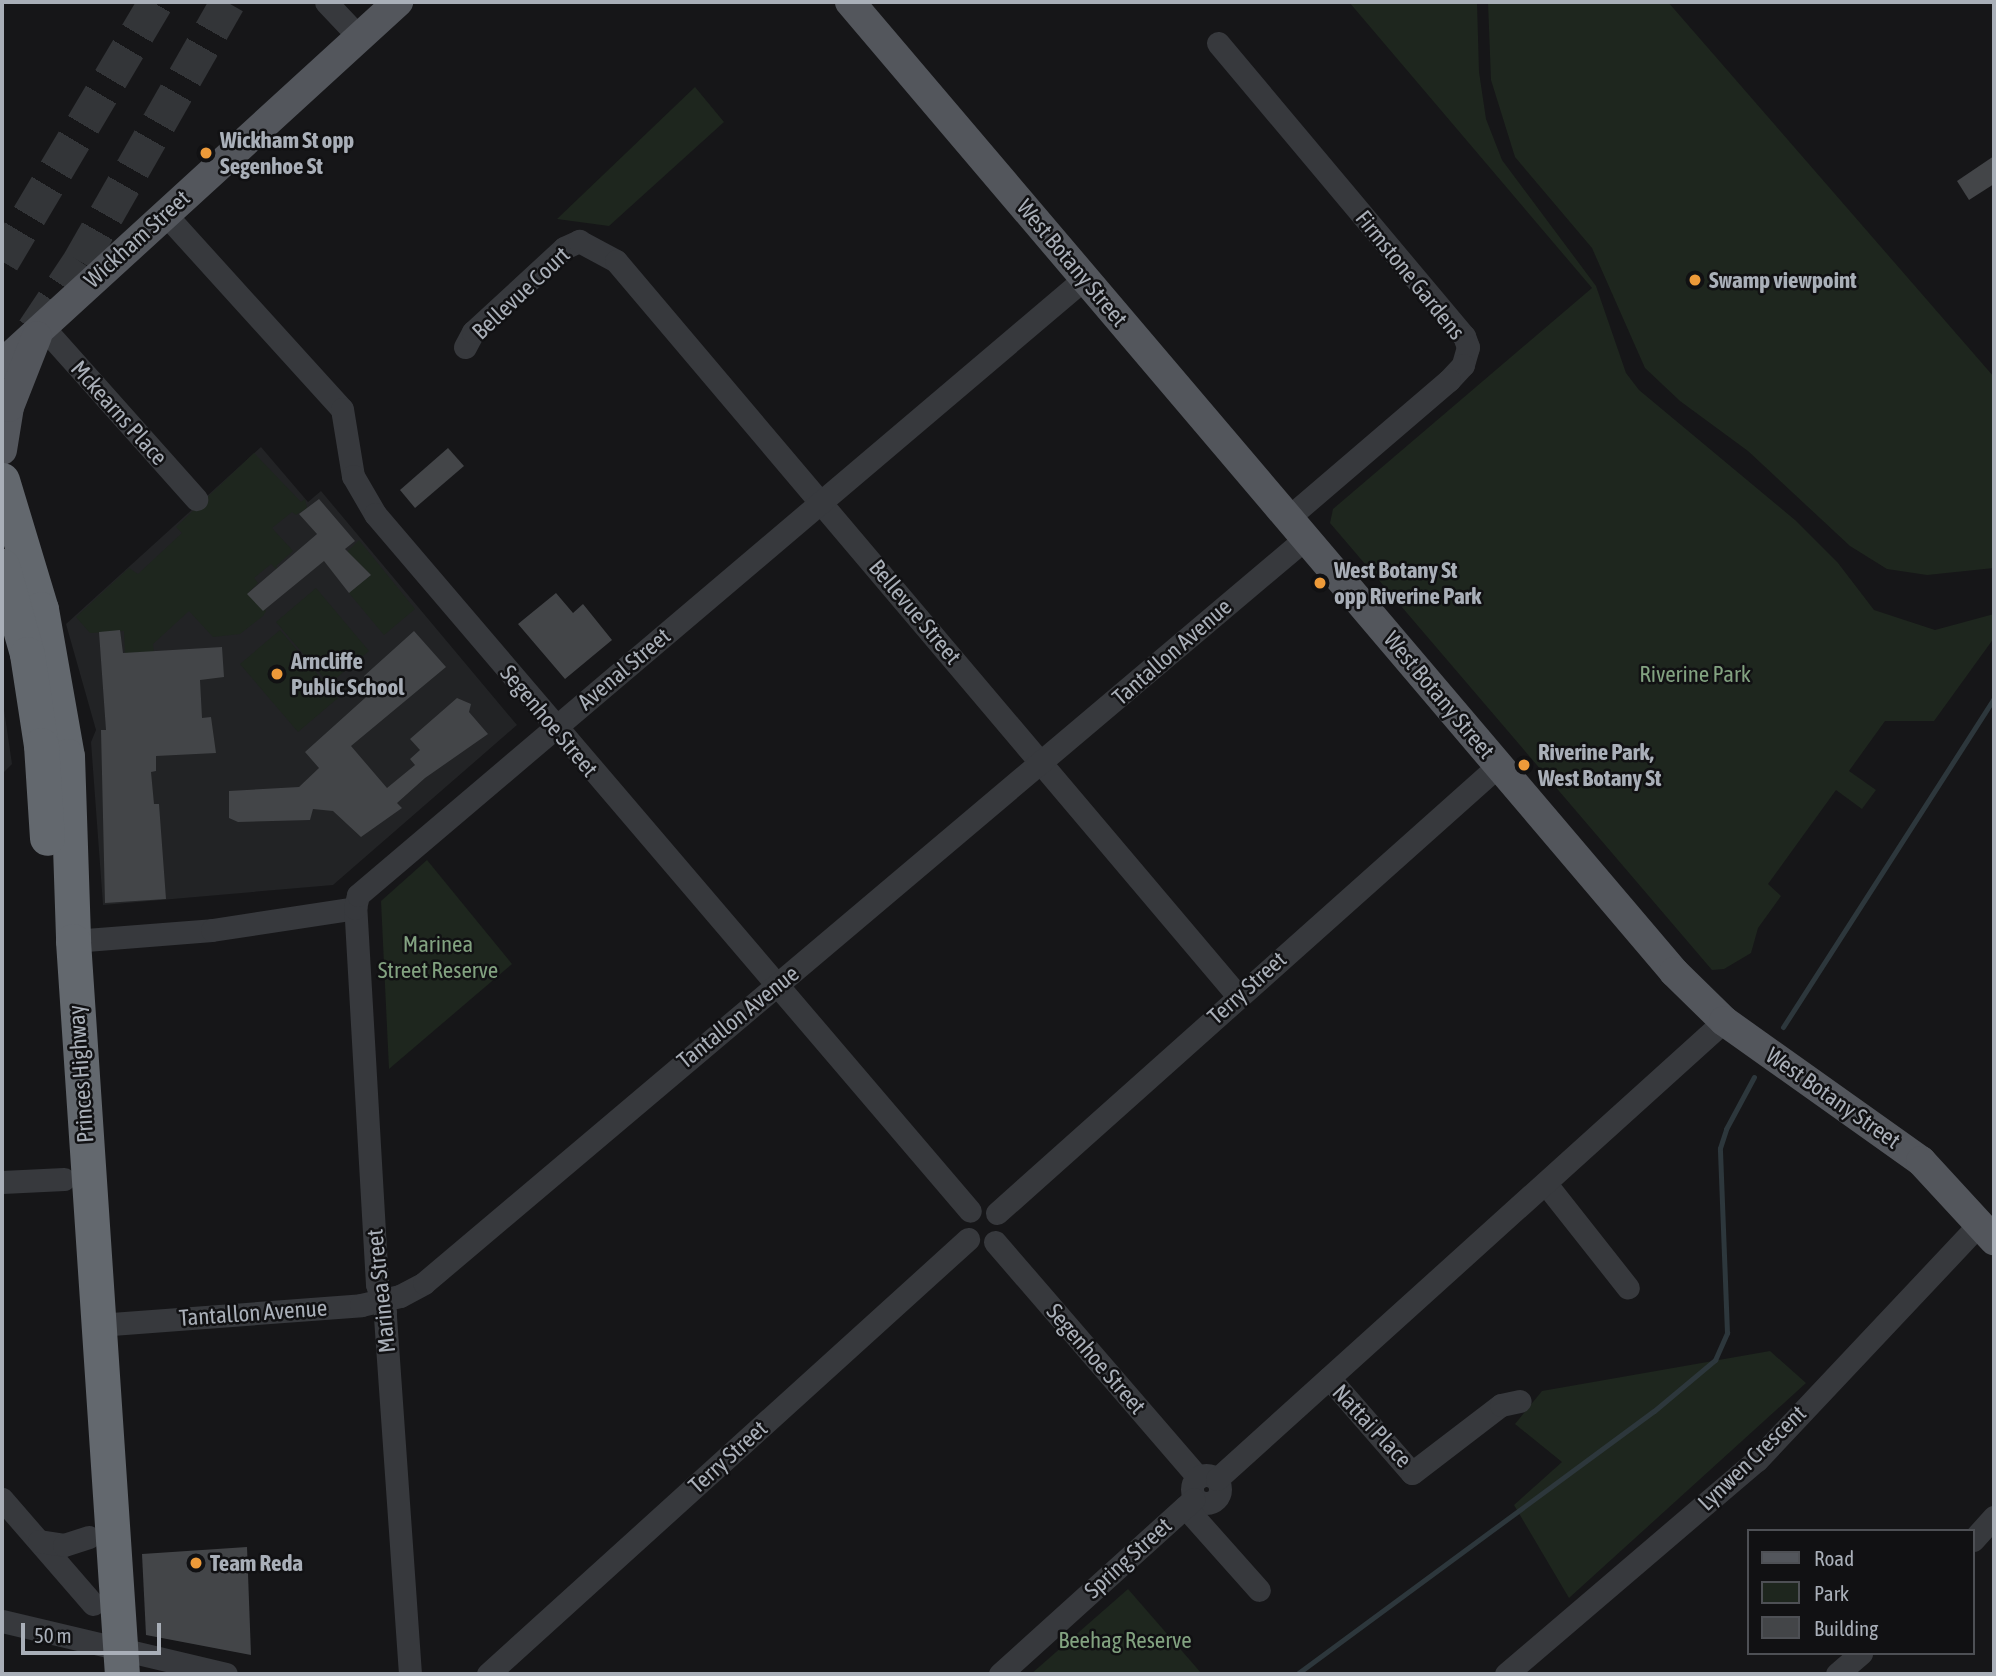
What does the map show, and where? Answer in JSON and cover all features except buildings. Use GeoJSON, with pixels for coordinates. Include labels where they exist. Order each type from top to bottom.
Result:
{"type":"FeatureCollection","features":[{"type":"Feature","properties":{"kind":"highway","name":"Princes Highway"},"geometry":{"type":"LineString","coordinates":[[2,480],[41,610],[58,686],[67,756],[72,941],[98,1325],[109,1661]]}},
{"type":"Feature","properties":{"kind":"highway","name":"Princes Highway"},"geometry":{"type":"LineString","coordinates":[[2,566],[27,654],[41,745],[64,1179],[93,1604],[109,1661]]}},
{"type":"Feature","properties":{"kind":"main road","name":"Wickham Street"},"geometry":{"type":"LineString","coordinates":[[2,364],[398,2]]}},
{"type":"Feature","properties":{"kind":"main road","name":"West Botany Street"},"geometry":{"type":"LineString","coordinates":[[849,2],[1674,972],[1724,1021],[1921,1161],[1987,1231]]}},
{"type":"Feature","properties":{"kind":"main road"},"geometry":{"type":"LineString","coordinates":[[2,337],[42,326]]}},
{"type":"Feature","properties":{"kind":"main road"},"geometry":{"type":"LineString","coordinates":[[2,450],[9,407],[42,326]]}},
{"type":"Feature","properties":{"kind":"street"},"geometry":{"type":"LineString","coordinates":[[326,2],[359,37]]}},
{"type":"Feature","properties":{"kind":"street","name":"Firmstone Gardens"},"geometry":{"type":"LineString","coordinates":[[1218,43],[1464,336],[1468,347],[1463,365],[1449,380],[1297,527]]}},
{"type":"Feature","properties":{"kind":"street","name":"Segenhoe Street"},"geometry":{"type":"LineString","coordinates":[[165,214],[342,409],[351,467],[362,496],[554,728],[970,1212]]}},
{"type":"Feature","properties":{"kind":"street","name":"Bellevue Court"},"geometry":{"type":"LineString","coordinates":[[465,346],[473,332],[564,248],[579,241]]}},
{"type":"Feature","properties":{"kind":"street","name":"Bellevue Street"},"geometry":{"type":"LineString","coordinates":[[579,241],[605,252],[629,273],[1238,996]]}},
{"type":"Feature","properties":{"kind":"street","name":"Avenal Street"},"geometry":{"type":"LineString","coordinates":[[355,908],[358,895],[1084,278]]}},
{"type":"Feature","properties":{"kind":"street","name":"Mckearns Place"},"geometry":{"type":"LineString","coordinates":[[42,326],[196,499]]}},
{"type":"Feature","properties":{"kind":"street","name":"Tantallon Avenue"},"geometry":{"type":"LineString","coordinates":[[98,1325],[382,1300],[424,1283],[1042,763],[1297,527]]}},
{"type":"Feature","properties":{"kind":"street","name":"Terry Street"},"geometry":{"type":"LineString","coordinates":[[997,1213],[1499,765]]}},
{"type":"Feature","properties":{"kind":"street"},"geometry":{"type":"LineString","coordinates":[[72,941],[212,930],[355,908]]}},
{"type":"Feature","properties":{"kind":"street","name":"Marinea Street"},"geometry":{"type":"LineString","coordinates":[[355,908],[410,1674]]}},
{"type":"Feature","properties":{"kind":"street","name":"Spring Street"},"geometry":{"type":"LineString","coordinates":[[999,1674],[1199,1490],[1329,1378],[1724,1021]]}},
{"type":"Feature","properties":{"kind":"street"},"geometry":{"type":"LineString","coordinates":[[2,1182],[64,1179]]}},
{"type":"Feature","properties":{"kind":"street"},"geometry":{"type":"LineString","coordinates":[[1546,1184],[1628,1288]]}},
{"type":"Feature","properties":{"kind":"street"},"geometry":{"type":"LineString","coordinates":[[981,1206],[997,1213],[1002,1231],[995,1241],[981,1246],[968,1239],[963,1225],[970,1212],[981,1206]]}},
{"type":"Feature","properties":{"kind":"street","name":"Lynwen Crescent"},"geometry":{"type":"LineString","coordinates":[[1506,1674],[1757,1460],[1987,1231]]}},
{"type":"Feature","properties":{"kind":"street","name":"Terry Street"},"geometry":{"type":"LineString","coordinates":[[488,1674],[968,1239]]}},
{"type":"Feature","properties":{"kind":"street","name":"Segenhoe Street"},"geometry":{"type":"LineString","coordinates":[[995,1241],[1199,1490],[1259,1590]]}},
{"type":"Feature","properties":{"kind":"street","name":"Nattai Place"},"geometry":{"type":"LineString","coordinates":[[1329,1378],[1412,1473],[1501,1405],[1520,1401]]}},
{"type":"Feature","properties":{"kind":"street"},"geometry":{"type":"LineString","coordinates":[[2,1499],[93,1604]]}},
{"type":"Feature","properties":{"kind":"street"},"geometry":{"type":"LineString","coordinates":[[1975,1538],[1994,1517]]}},
{"type":"Feature","properties":{"kind":"street"},"geometry":{"type":"LineString","coordinates":[[39,1541],[64,1545],[89,1537]]}},
{"type":"Feature","properties":{"kind":"street"},"geometry":{"type":"LineString","coordinates":[[2,1621],[109,1661],[226,1674]]}},
{"type":"Feature","properties":{"kind":"street"},"geometry":{"type":"LineString","coordinates":[[1837,1674],[1859,1655]]}},
{"type":"Feature","properties":{"kind":"shaded area","name":"Arncliffe Public School"},"geometry":{"type":"Polygon","coordinates":[[[261,447],[308,502],[321,491],[517,725],[333,885],[103,905],[91,742],[96,730],[66,624],[261,447]]]}},
{"type":"Feature","properties":{"kind":"shaded area"},"geometry":{"type":"Polygon","coordinates":[[[2,696],[12,764],[2,774],[2,696]]]}},
{"type":"Feature","properties":{"kind":"green space","name":"Riverine Park"},"geometry":{"type":"Polygon","coordinates":[[[1349,2],[1477,2],[1479,72],[1486,119],[1502,160],[1596,286],[1626,373],[1639,390],[1795,520],[1838,563],[1874,610],[1935,630],[1994,614],[1994,638],[1934,721],[1885,721],[1849,771],[1876,790],[1862,809],[1836,790],[1768,884],[1781,896],[1758,928],[1751,953],[1724,969],[1712,970],[1330,523],[1333,509],[1592,288],[1349,2]]]}},
{"type":"Feature","properties":{"kind":"green space"},"geometry":{"type":"Polygon","coordinates":[[[1488,2],[1668,2],[1994,377],[1994,568],[1927,575],[1887,569],[1850,546],[1748,451],[1680,401],[1645,368],[1592,248],[1515,157],[1491,80],[1488,2]]]}},
{"type":"Feature","properties":{"kind":"green space"},"geometry":{"type":"Polygon","coordinates":[[[695,87],[724,122],[609,226],[557,219],[695,87]]]}},
{"type":"Feature","properties":{"kind":"green space"},"geometry":{"type":"Polygon","coordinates":[[[254,453],[301,502],[305,499],[307,508],[296,515],[292,512],[272,528],[293,551],[276,566],[290,582],[271,564],[254,578],[258,583],[247,594],[266,611],[263,616],[240,634],[213,637],[189,611],[153,644],[156,674],[125,653],[124,631],[90,633],[76,617],[129,568],[138,574],[182,533],[176,527],[254,453]]]}},
{"type":"Feature","properties":{"kind":"green space"},"geometry":{"type":"Polygon","coordinates":[[[359,540],[415,609],[384,635],[349,593],[371,575],[353,557],[334,573],[330,569],[359,540]]]}},
{"type":"Feature","properties":{"kind":"green space"},"geometry":{"type":"Polygon","coordinates":[[[316,588],[369,651],[329,684],[276,622],[316,588]]]}},
{"type":"Feature","properties":{"kind":"green space"},"geometry":{"type":"Polygon","coordinates":[[[280,630],[338,698],[298,732],[240,664],[280,630]]]}},
{"type":"Feature","properties":{"kind":"green space","name":"Marinea Street Reserve"},"geometry":{"type":"Polygon","coordinates":[[[427,860],[512,964],[389,1069],[381,901],[427,860]]]}},
{"type":"Feature","properties":{"kind":"green space"},"geometry":{"type":"Polygon","coordinates":[[[1770,1351],[1806,1383],[1569,1598],[1514,1505],[1562,1462],[1515,1424],[1542,1391],[1770,1351]]]}},
{"type":"Feature","properties":{"kind":"green space","name":"Beehag Reserve"},"geometry":{"type":"Polygon","coordinates":[[[1128,1589],[1202,1674],[1031,1674],[1128,1589]]]}},
{"type":"Feature","properties":{"kind":"waterway"},"geometry":{"type":"LineString","coordinates":[[1783,1027],[1994,698]]}},
{"type":"Feature","properties":{"kind":"waterway"},"geometry":{"type":"LineString","coordinates":[[1297,1674],[1654,1411],[1715,1360],[1727,1333],[1720,1148],[1726,1129],[1754,1077]]}},
{"type":"Feature","properties":{"kind":"tunnel"},"geometry":{"type":"LineString","coordinates":[[2,261],[156,2]]}},
{"type":"Feature","properties":{"kind":"tunnel"},"geometry":{"type":"LineString","coordinates":[[34,330],[80,261],[228,2]]}},
{"type":"Feature","properties":{"kind":"place","name":"Wickham St opp Segenhoe St"},"geometry":{"type":"Point","coordinates":[206,153]}},
{"type":"Feature","properties":{"kind":"place","name":"Swamp viewpoint"},"geometry":{"type":"Point","coordinates":[1695,280]}},
{"type":"Feature","properties":{"kind":"place","name":"West Botany St opp Riverine Park"},"geometry":{"type":"Point","coordinates":[1320,583]}},
{"type":"Feature","properties":{"kind":"place","name":"Arncliffe Public School"},"geometry":{"type":"Point","coordinates":[277,674]}},
{"type":"Feature","properties":{"kind":"place","name":"Riverine Park, West Botany St"},"geometry":{"type":"Point","coordinates":[1524,765]}},
{"type":"Feature","properties":{"kind":"place","name":"Team Reda"},"geometry":{"type":"Point","coordinates":[196,1563]}}]}
